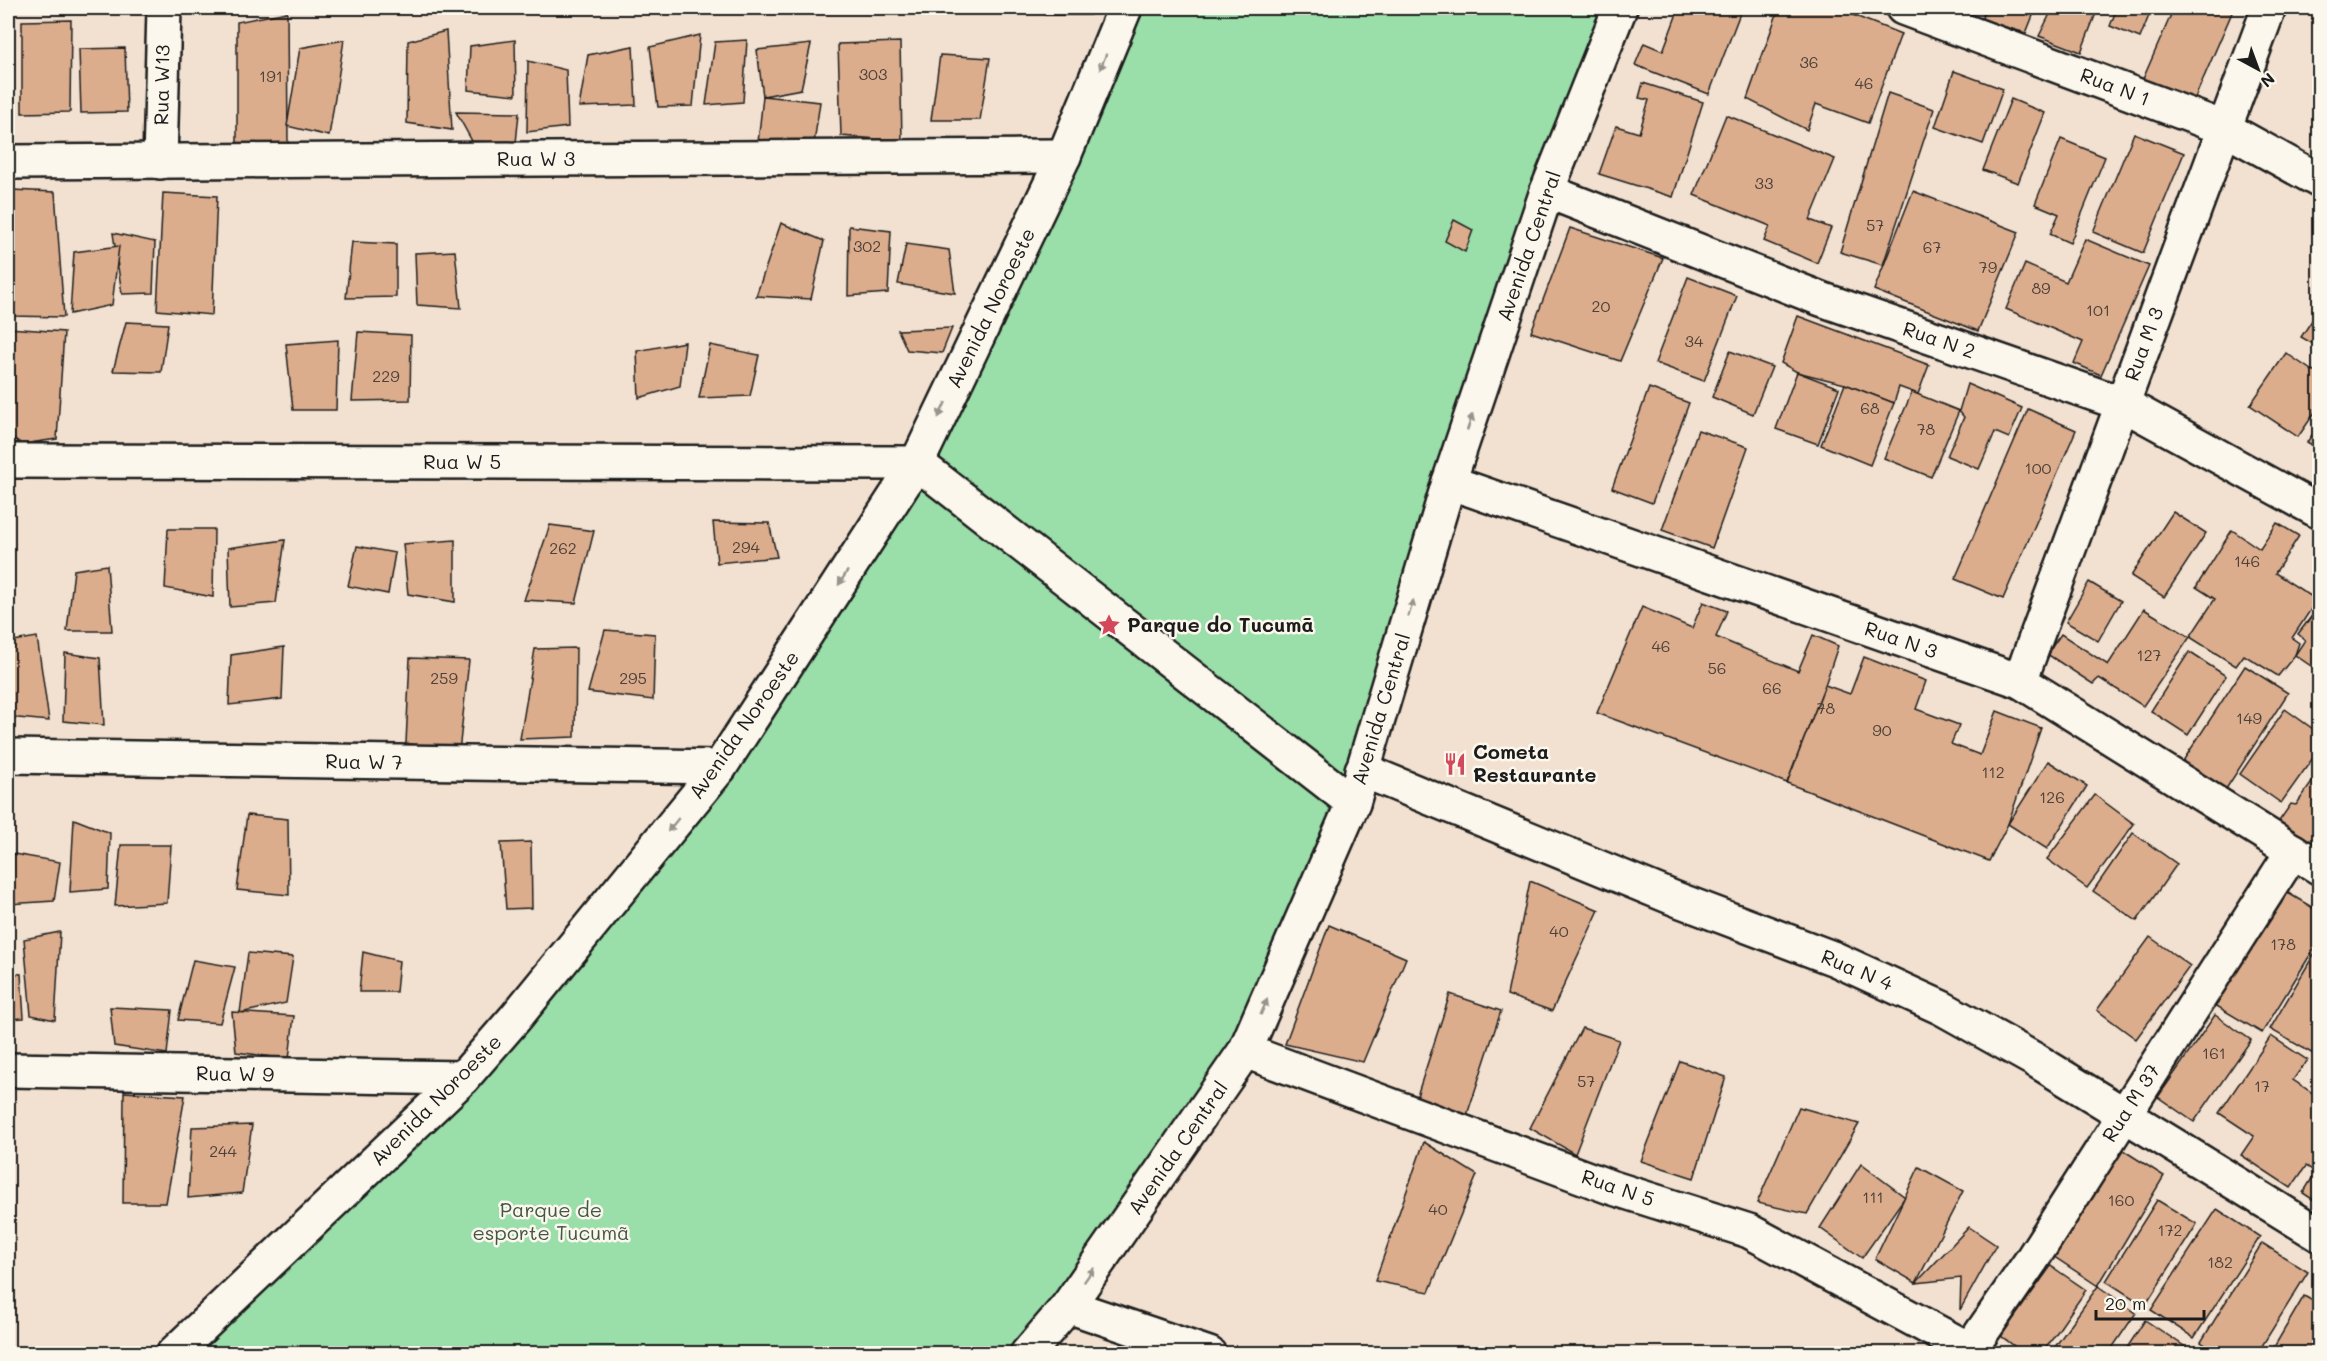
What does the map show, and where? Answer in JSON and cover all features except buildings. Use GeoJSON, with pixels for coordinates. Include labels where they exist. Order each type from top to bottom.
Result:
{"type":"FeatureCollection","features":[{"type":"Feature","properties":{"kind":"street","name":"Rua W13"},"geometry":{"type":"LineString","coordinates":[[160,162],[164,8]]}},
{"type":"Feature","properties":{"kind":"street","name":"Avenida Noroeste"},"geometry":{"type":"LineString","coordinates":[[173,1353],[463,1078],[516,1017],[720,767],[917,463],[1064,156],[1125,8]]}},
{"type":"Feature","properties":{"kind":"street","name":"Avenida Central"},"geometry":{"type":"LineString","coordinates":[[1027,1353],[1068,1306],[1245,1051],[1353,803],[1449,482],[1547,191],[1620,8]]}},
{"type":"Feature","properties":{"kind":"street","name":"Rua N 1"},"geometry":{"type":"LineString","coordinates":[[1903,8],[2224,128],[2319,181]]}},
{"type":"Feature","properties":{"kind":"street","name":"Rua M 3"},"geometry":{"type":"LineString","coordinates":[[2020,681],[2269,8]]}},
{"type":"Feature","properties":{"kind":"street","name":"Rua W 3"},"geometry":{"type":"LineString","coordinates":[[8,162],[1064,156]]}},
{"type":"Feature","properties":{"kind":"street","name":"Rua N 2"},"geometry":{"type":"LineString","coordinates":[[1547,191],[1821,299],[2122,404],[2319,512]]}},
{"type":"Feature","properties":{"kind":"street","name":"Rua W 5"},"geometry":{"type":"LineString","coordinates":[[8,461],[917,463]]}},
{"type":"Feature","properties":{"kind":"street"},"geometry":{"type":"LineString","coordinates":[[917,463],[1353,803]]}},
{"type":"Feature","properties":{"kind":"street","name":"Rua N 3"},"geometry":{"type":"LineString","coordinates":[[1449,482],[2020,681],[2306,859]]}},
{"type":"Feature","properties":{"kind":"street","name":"Rua W 7"},"geometry":{"type":"LineString","coordinates":[[8,756],[720,767]]}},
{"type":"Feature","properties":{"kind":"street","name":"Rua N 4"},"geometry":{"type":"LineString","coordinates":[[1362,770],[1676,899],[1835,959],[1932,1003],[2037,1061],[2319,1235]]}},
{"type":"Feature","properties":{"kind":"street","name":"Rua M 37"},"geometry":{"type":"LineString","coordinates":[[1972,1352],[2123,1114],[2306,859]]}},
{"type":"Feature","properties":{"kind":"street","name":"Rua N 5"},"geometry":{"type":"LineString","coordinates":[[1245,1051],[1610,1187],[1749,1231],[1972,1352]]}},
{"type":"Feature","properties":{"kind":"street","name":"Rua W 9"},"geometry":{"type":"LineString","coordinates":[[8,1070],[463,1078]]}},
{"type":"Feature","properties":{"kind":"street"},"geometry":{"type":"LineString","coordinates":[[1068,1306],[1209,1353]]}},
{"type":"Feature","properties":{"kind":"green space","name":"Parque do Tucumã"},"geometry":{"type":"Polygon","coordinates":[[[1125,8],[1620,8],[1353,803],[1245,1051],[1027,1353],[173,1354],[463,1078],[720,767],[917,463],[1125,8]]]}},
{"type":"Feature","properties":{"kind":"place","name":"Parque do Tucumã"},"geometry":{"type":"Point","coordinates":[1109,625]}},
{"type":"Feature","properties":{"kind":"place","name":"Cometa Restaurante"},"geometry":{"type":"Point","coordinates":[1455,764]}},
{"type":"Feature","properties":{"kind":"park label","name":"Parque de esporte Tucumã"},"geometry":{"type":"Point","coordinates":[551,1222]}}]}
